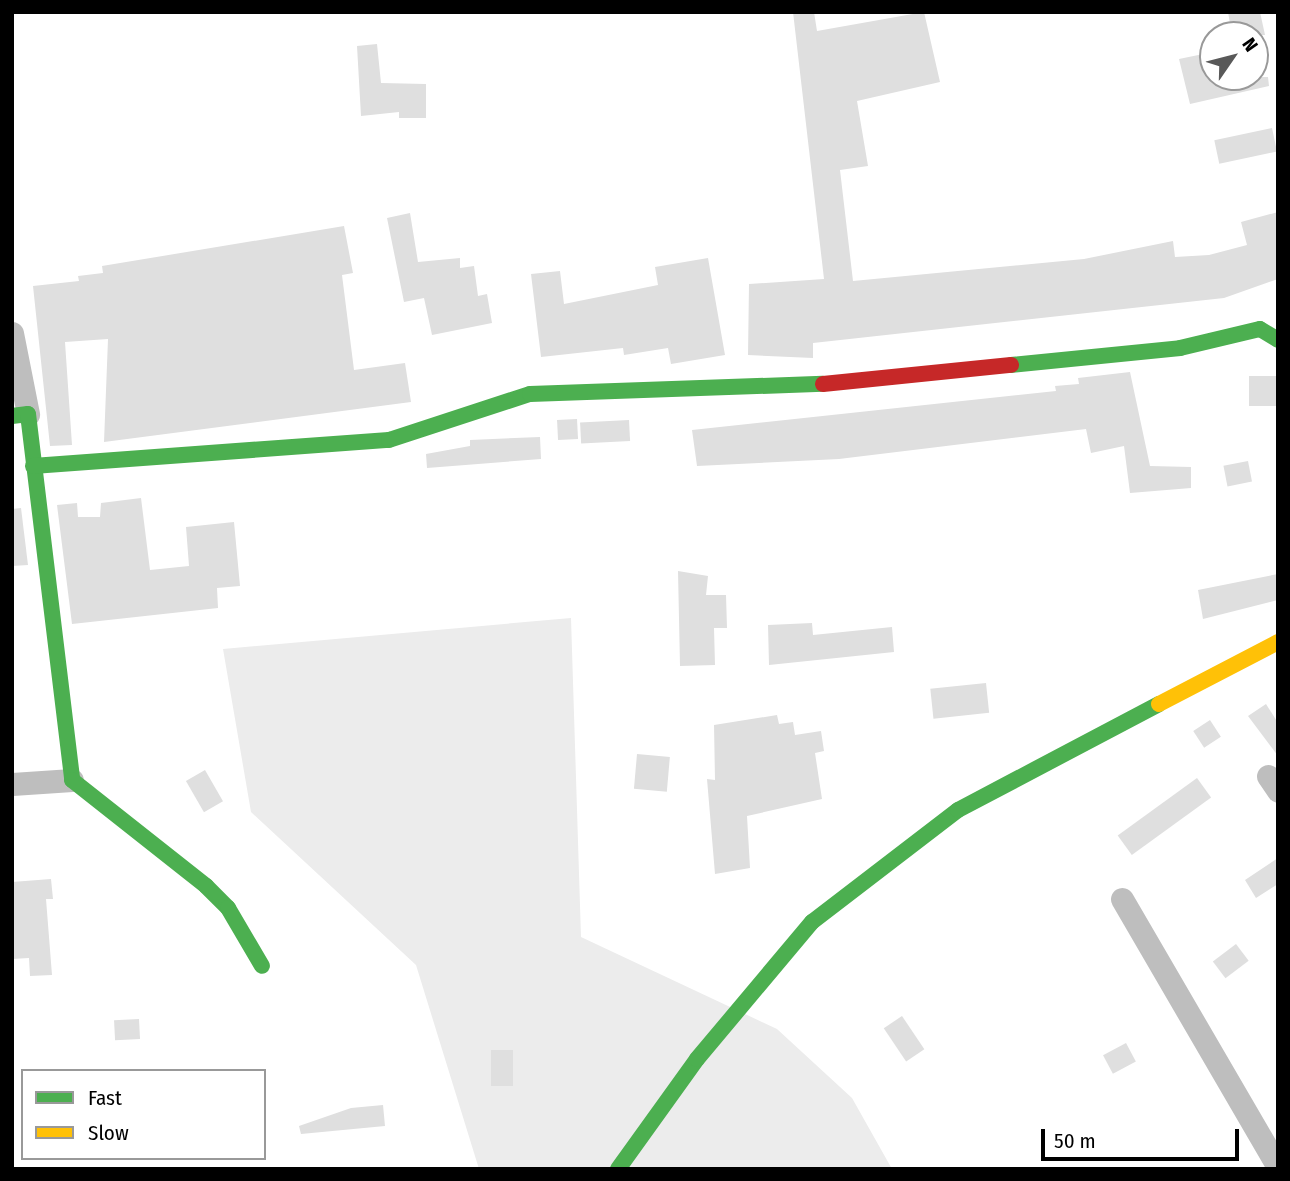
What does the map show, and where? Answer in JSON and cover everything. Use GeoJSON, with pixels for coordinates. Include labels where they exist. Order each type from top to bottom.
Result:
{"type":"FeatureCollection","features":[{"type":"Feature","properties":{"kind":"street"},"geometry":{"type":"LineString","coordinates":[[33,466],[389,440],[530,394],[779,389],[1180,348],[1260,329],[1278,341]]}},
{"type":"Feature","properties":{"kind":"street"},"geometry":{"type":"LineString","coordinates":[[12,333],[20,415],[33,466],[72,780]]}},
{"type":"Feature","properties":{"kind":"street"},"geometry":{"type":"LineString","coordinates":[[618,1169],[696,1059],[812,922],[958,810],[1278,642]]}},
{"type":"Feature","properties":{"kind":"street"},"geometry":{"type":"LineString","coordinates":[[12,784],[72,780],[206,886],[262,966]]}},
{"type":"Feature","properties":{"kind":"street"},"geometry":{"type":"LineString","coordinates":[[1122,899],[1278,1167]]}},
{"type":"Feature","properties":{"kind":"shaded area"},"geometry":{"type":"Polygon","coordinates":[[[571,618],[581,937],[777,1029],[852,1098],[892,1169],[479,1169],[416,965],[251,812],[223,649],[571,618]]]}},
{"type":"Feature","properties":{"kind":"building"},"geometry":{"type":"Polygon","coordinates":[[[793,12],[814,12],[817,31],[924,12],[940,82],[857,101],[868,166],[840,170],[853,281],[1084,259],[1173,241],[1175,257],[1209,255],[1247,245],[1241,222],[1278,212],[1278,279],[1224,298],[813,343],[813,358],[748,355],[749,284],[824,279],[793,12]]]}},
{"type":"Feature","properties":{"kind":"building"},"geometry":{"type":"Polygon","coordinates":[[[1228,12],[1260,12],[1262,21],[1230,21],[1228,12]]]}},
{"type":"Feature","properties":{"kind":"building"},"geometry":{"type":"Polygon","coordinates":[[[377,44],[381,83],[426,84],[426,118],[399,118],[399,112],[361,116],[357,46],[377,44]]]}},
{"type":"Feature","properties":{"kind":"building"},"geometry":{"type":"Polygon","coordinates":[[[1199,55],[1199,91],[1247,91],[1190,104],[1179,59],[1199,55]]]}},
{"type":"Feature","properties":{"kind":"building"},"geometry":{"type":"Polygon","coordinates":[[[1272,128],[1277,151],[1219,164],[1214,140],[1272,128]]]}},
{"type":"Feature","properties":{"kind":"building"},"geometry":{"type":"Polygon","coordinates":[[[410,213],[418,262],[460,258],[460,268],[474,266],[478,296],[487,294],[492,323],[432,335],[424,298],[404,302],[387,218],[410,213]]]}},
{"type":"Feature","properties":{"kind":"building"},"geometry":{"type":"Polygon","coordinates":[[[344,226],[353,273],[342,275],[354,370],[405,363],[411,402],[104,442],[108,339],[65,342],[72,445],[50,446],[33,286],[79,281],[78,276],[103,273],[102,266],[344,226]]]}},
{"type":"Feature","properties":{"kind":"building"},"geometry":{"type":"Polygon","coordinates":[[[708,258],[725,355],[671,364],[668,348],[624,355],[623,348],[541,357],[531,274],[560,271],[564,304],[658,285],[655,267],[708,258]]]}},
{"type":"Feature","properties":{"kind":"building"},"geometry":{"type":"Polygon","coordinates":[[[1130,372],[1150,466],[1191,467],[1191,488],[1130,493],[1124,446],[1091,453],[1086,429],[839,459],[697,466],[692,430],[1056,391],[1055,386],[1079,384],[1078,378],[1130,372]]]}},
{"type":"Feature","properties":{"kind":"building"},"geometry":{"type":"Polygon","coordinates":[[[1249,376],[1278,376],[1278,406],[1249,406],[1249,376]]]}},
{"type":"Feature","properties":{"kind":"building"},"geometry":{"type":"Polygon","coordinates":[[[577,419],[578,439],[558,440],[557,420],[577,419]]]}},
{"type":"Feature","properties":{"kind":"building"},"geometry":{"type":"Polygon","coordinates":[[[629,420],[630,441],[581,444],[580,423],[629,420]]]}},
{"type":"Feature","properties":{"kind":"building"},"geometry":{"type":"Polygon","coordinates":[[[540,437],[541,459],[427,468],[426,454],[470,446],[470,440],[540,437]]]}},
{"type":"Feature","properties":{"kind":"building"},"geometry":{"type":"Polygon","coordinates":[[[1248,461],[1252,482],[1227,486],[1223,466],[1248,461]]]}},
{"type":"Feature","properties":{"kind":"building"},"geometry":{"type":"Polygon","coordinates":[[[141,498],[150,570],[189,566],[186,527],[234,522],[240,586],[217,588],[218,608],[72,624],[57,505],[77,503],[78,517],[100,517],[101,503],[141,498]]]}},
{"type":"Feature","properties":{"kind":"building"},"geometry":{"type":"Polygon","coordinates":[[[21,508],[28,565],[12,566],[12,509],[21,508]]]}},
{"type":"Feature","properties":{"kind":"building"},"geometry":{"type":"Polygon","coordinates":[[[678,571],[708,576],[706,595],[726,595],[727,628],[714,628],[715,665],[680,666],[678,571]]]}},
{"type":"Feature","properties":{"kind":"building"},"geometry":{"type":"Polygon","coordinates":[[[1278,574],[1278,600],[1203,619],[1198,590],[1278,574]]]}},
{"type":"Feature","properties":{"kind":"building"},"geometry":{"type":"Polygon","coordinates":[[[812,623],[813,635],[892,627],[894,652],[769,665],[768,625],[812,623]]]}},
{"type":"Feature","properties":{"kind":"building"},"geometry":{"type":"Polygon","coordinates":[[[986,683],[989,713],[933,719],[930,689],[986,683]]]}},
{"type":"Feature","properties":{"kind":"building"},"geometry":{"type":"Polygon","coordinates":[[[1266,704],[1278,723],[1278,756],[1248,716],[1266,704]]]}},
{"type":"Feature","properties":{"kind":"building"},"geometry":{"type":"Polygon","coordinates":[[[777,715],[779,724],[793,722],[795,735],[821,731],[824,751],[815,753],[822,799],[747,816],[750,868],[715,874],[707,779],[715,780],[714,725],[777,715]]]}},
{"type":"Feature","properties":{"kind":"building"},"geometry":{"type":"Polygon","coordinates":[[[1210,720],[1221,737],[1204,748],[1193,731],[1210,720]]]}},
{"type":"Feature","properties":{"kind":"building"},"geometry":{"type":"Polygon","coordinates":[[[637,754],[670,757],[667,792],[634,789],[637,754]]]}},
{"type":"Feature","properties":{"kind":"building"},"geometry":{"type":"Polygon","coordinates":[[[205,770],[223,801],[204,812],[186,781],[205,770]]]}},
{"type":"Feature","properties":{"kind":"building"},"geometry":{"type":"Polygon","coordinates":[[[1197,778],[1211,797],[1132,855],[1118,836],[1197,778]]]}},
{"type":"Feature","properties":{"kind":"building"},"geometry":{"type":"Polygon","coordinates":[[[1278,858],[1278,884],[1256,898],[1245,880],[1278,858]]]}},
{"type":"Feature","properties":{"kind":"building"},"geometry":{"type":"Polygon","coordinates":[[[51,879],[53,899],[46,899],[52,975],[30,976],[29,958],[12,959],[12,882],[51,879]]]}},
{"type":"Feature","properties":{"kind":"building"},"geometry":{"type":"Polygon","coordinates":[[[1236,944],[1249,961],[1225,978],[1213,961],[1236,944]]]}},
{"type":"Feature","properties":{"kind":"building"},"geometry":{"type":"Polygon","coordinates":[[[902,1016],[924,1049],[906,1061],[884,1028],[902,1016]]]}},
{"type":"Feature","properties":{"kind":"building"},"geometry":{"type":"Polygon","coordinates":[[[139,1019],[140,1039],[115,1040],[114,1020],[139,1019]]]}},
{"type":"Feature","properties":{"kind":"building"},"geometry":{"type":"Polygon","coordinates":[[[1126,1043],[1136,1062],[1113,1074],[1103,1055],[1126,1043]]]}},
{"type":"Feature","properties":{"kind":"building"},"geometry":{"type":"Polygon","coordinates":[[[491,1050],[513,1050],[513,1086],[491,1086],[491,1050]]]}},
{"type":"Feature","properties":{"kind":"building"},"geometry":{"type":"Polygon","coordinates":[[[383,1105],[385,1126],[301,1134],[299,1126],[351,1108],[383,1105]]]}},
{"type":"Feature","properties":{"kind":"traffic: fast"},"geometry":{"type":"LineString","coordinates":[[1011,365],[1180,348],[1260,329],[1278,340]]}},
{"type":"Feature","properties":{"kind":"traffic: fast"},"geometry":{"type":"LineString","coordinates":[[33,466],[389,440],[530,394],[823,384]]}},
{"type":"Feature","properties":{"kind":"traffic: fast"},"geometry":{"type":"LineString","coordinates":[[12,416],[28,414],[72,780],[206,886],[228,908],[262,966]]}},
{"type":"Feature","properties":{"kind":"traffic: fast"},"geometry":{"type":"LineString","coordinates":[[618,1169],[697,1059],[812,922],[958,810],[1159,704]]}},
{"type":"Feature","properties":{"kind":"traffic: slow"},"geometry":{"type":"LineString","coordinates":[[1159,704],[1278,642]]}},
{"type":"Feature","properties":{"kind":"traffic: jam"},"geometry":{"type":"LineString","coordinates":[[823,384],[1011,365]]}}]}
